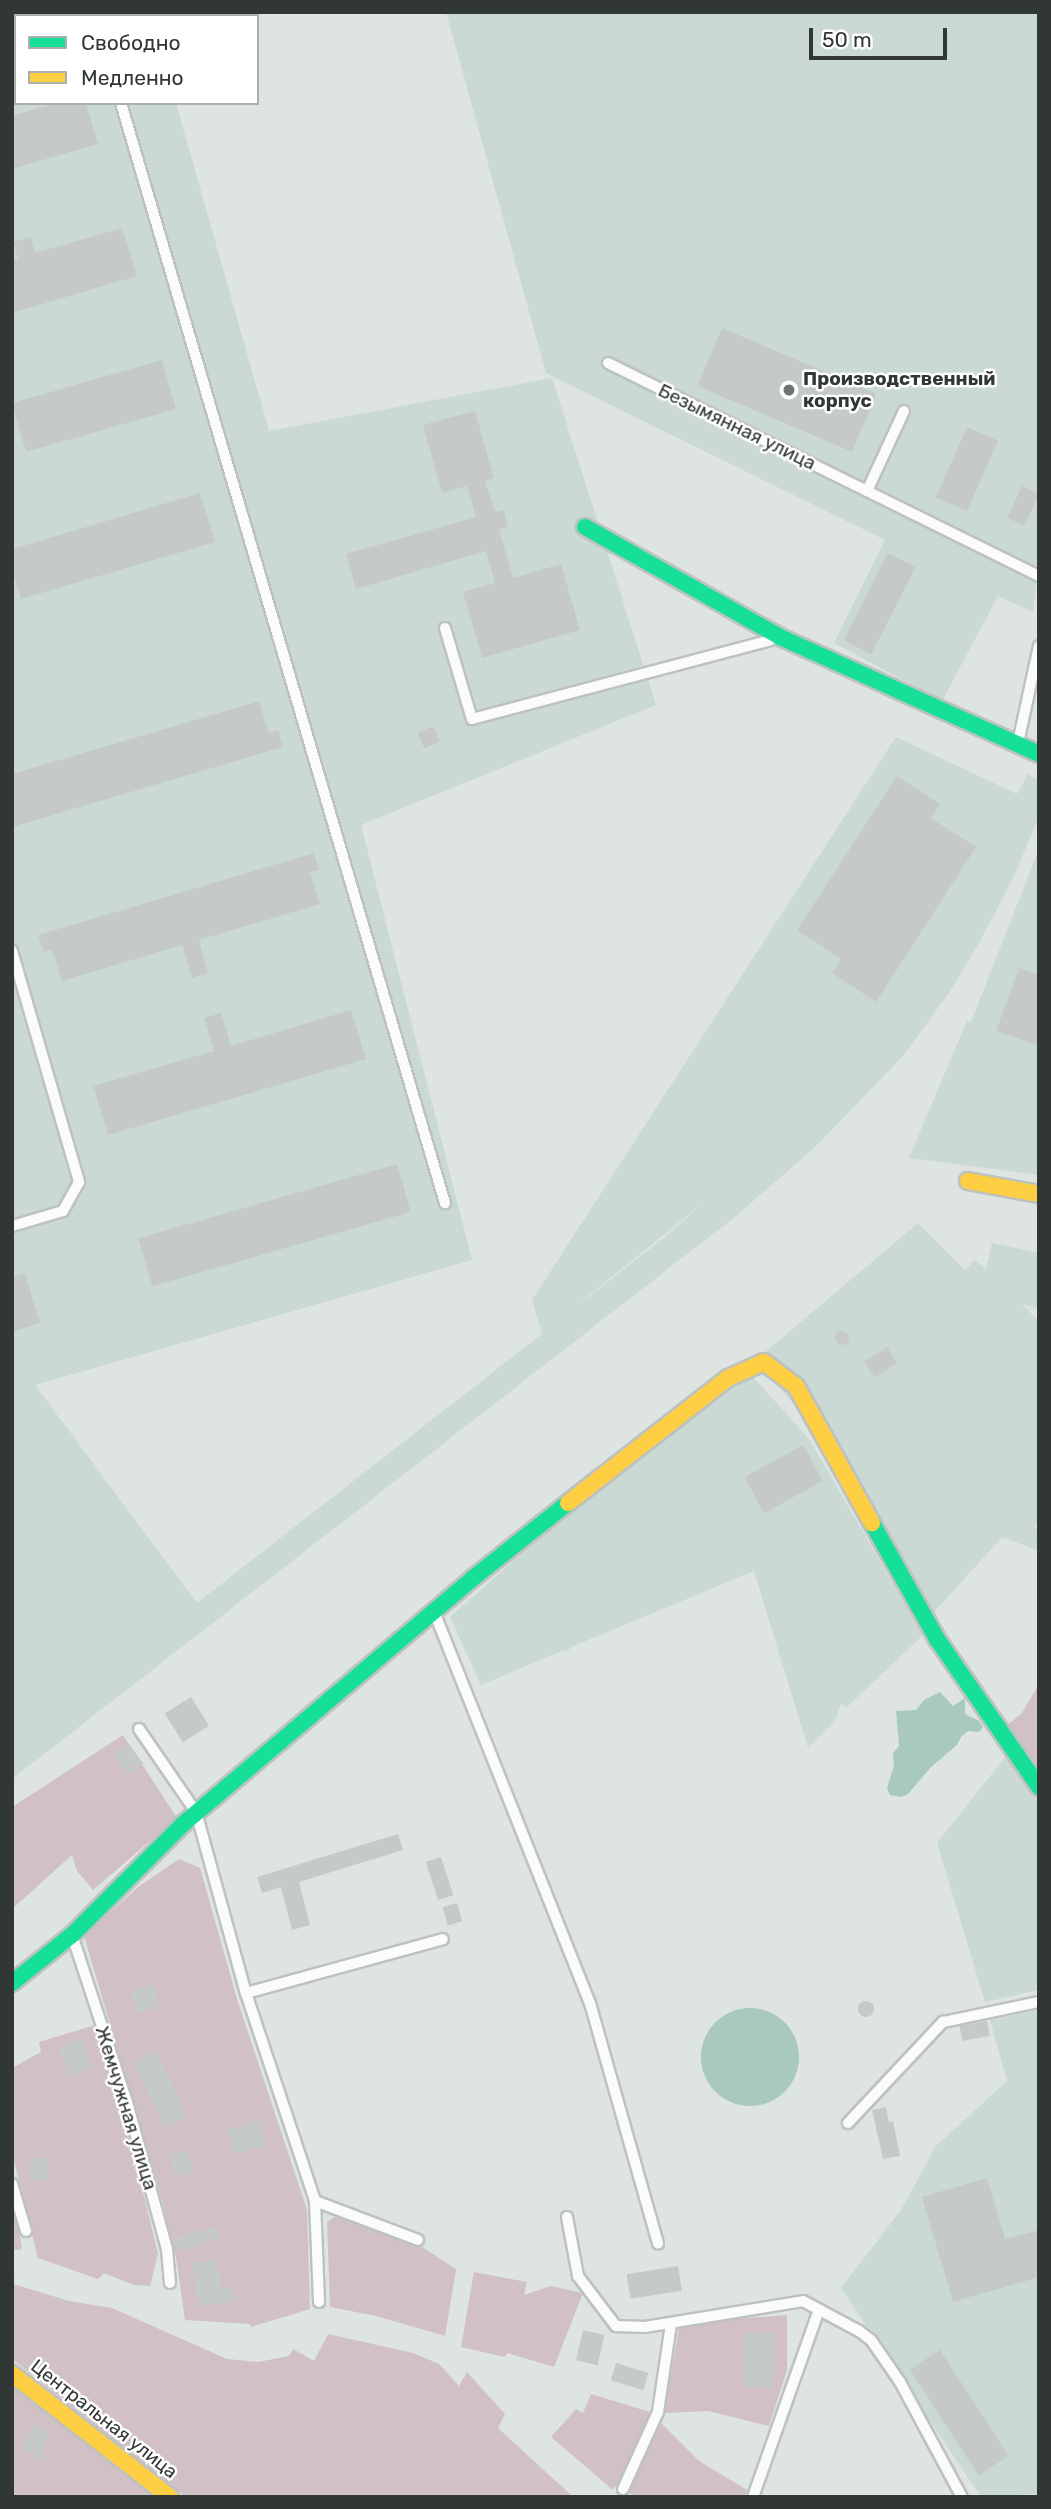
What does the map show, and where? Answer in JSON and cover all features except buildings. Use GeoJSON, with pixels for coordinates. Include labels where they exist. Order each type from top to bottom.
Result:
{"type":"FeatureCollection","features":[{"type":"Feature","properties":{"kind":"street"},"geometry":{"type":"LineString","coordinates":[[585,527],[780,637],[1039,754]]}},
{"type":"Feature","properties":{"kind":"street"},"geometry":{"type":"LineString","coordinates":[[968,1181],[1039,1194]]}},
{"type":"Feature","properties":{"kind":"street"},"geometry":{"type":"LineString","coordinates":[[12,1983],[72,1935],[196,1812],[434,1611],[728,1378],[764,1362],[796,1386],[937,1639],[1039,1787]]}},
{"type":"Feature","properties":{"kind":"street","name":"Центральная улица"},"geometry":{"type":"LineString","coordinates":[[12,2374],[170,2497]]}},
{"type":"Feature","properties":{"kind":"lane"},"geometry":{"type":"LineString","coordinates":[[122,105],[445,1203]]}},
{"type":"Feature","properties":{"kind":"lane","name":"Безымянная улица"},"geometry":{"type":"LineString","coordinates":[[608,363],[1039,576]]}},
{"type":"Feature","properties":{"kind":"lane"},"geometry":{"type":"LineString","coordinates":[[867,491],[904,411]]}},
{"type":"Feature","properties":{"kind":"lane"},"geometry":{"type":"LineString","coordinates":[[445,628],[472,719],[780,637]]}},
{"type":"Feature","properties":{"kind":"lane"},"geometry":{"type":"LineString","coordinates":[[1018,746],[1039,646]]}},
{"type":"Feature","properties":{"kind":"lane"},"geometry":{"type":"LineString","coordinates":[[12,951],[79,1182],[63,1211],[12,1226]]}},
{"type":"Feature","properties":{"kind":"lane"},"geometry":{"type":"LineString","coordinates":[[434,1611],[590,2003],[658,2244]]}},
{"type":"Feature","properties":{"kind":"lane"},"geometry":{"type":"LineString","coordinates":[[139,1729],[196,1812],[246,1993],[315,2201],[319,2302]]}},
{"type":"Feature","properties":{"kind":"lane","name":"Жемчужная улица"},"geometry":{"type":"LineString","coordinates":[[72,1935],[127,2102],[167,2249],[170,2283]]}},
{"type":"Feature","properties":{"kind":"lane"},"geometry":{"type":"LineString","coordinates":[[246,1993],[443,1939]]}},
{"type":"Feature","properties":{"kind":"lane"},"geometry":{"type":"LineString","coordinates":[[848,2123],[943,2022],[1039,2002]]}},
{"type":"Feature","properties":{"kind":"lane"},"geometry":{"type":"LineString","coordinates":[[12,2184],[26,2231]]}},
{"type":"Feature","properties":{"kind":"lane"},"geometry":{"type":"LineString","coordinates":[[315,2201],[418,2240]]}},
{"type":"Feature","properties":{"kind":"lane"},"geometry":{"type":"LineString","coordinates":[[567,2217],[578,2276],[616,2326],[645,2327],[803,2301],[871,2340],[901,2382],[962,2497]]}},
{"type":"Feature","properties":{"kind":"lane"},"geometry":{"type":"LineString","coordinates":[[753,2497],[820,2310]]}},
{"type":"Feature","properties":{"kind":"lane"},"geometry":{"type":"LineString","coordinates":[[623,2489],[658,2412],[671,2323]]}},
{"type":"Feature","properties":{"kind":"shaded area"},"geometry":{"type":"Polygon","coordinates":[[[12,12],[150,12],[14,14],[14,105],[177,105],[269,431],[552,378],[656,705],[361,825],[472,1260],[35,1385],[197,1603],[542,1334],[532,1300],[896,737],[1017,794],[1028,774],[1036,779],[1039,772],[1039,817],[1012,880],[951,990],[903,1056],[816,1146],[736,1216],[12,1779],[12,12]],[[703,1203],[581,1302],[665,1237],[703,1203]]]}},
{"type":"Feature","properties":{"kind":"shaded area"},"geometry":{"type":"Polygon","coordinates":[[[446,12],[1039,12],[1039,561],[1033,612],[998,596],[942,701],[834,643],[885,540],[546,373],[446,12]]]}},
{"type":"Feature","properties":{"kind":"shaded area"},"geometry":{"type":"Polygon","coordinates":[[[1039,849],[1039,1175],[909,1158],[967,1021],[971,1022],[1039,849]]]}},
{"type":"Feature","properties":{"kind":"shaded area"},"geometry":{"type":"Polygon","coordinates":[[[918,1223],[965,1270],[975,1260],[986,1270],[992,1243],[1039,1253],[1039,1309],[1022,1304],[1039,1322],[1039,1524],[1034,1526],[1039,1531],[1039,1551],[1002,1537],[926,1621],[835,1455],[757,1359],[918,1223]]]}},
{"type":"Feature","properties":{"kind":"shaded area"},"geometry":{"type":"Polygon","coordinates":[[[747,1370],[809,1439],[923,1635],[847,1707],[841,1704],[835,1721],[808,1748],[754,1571],[571,1647],[566,1653],[564,1650],[481,1685],[450,1617],[622,1464],[747,1370]]]}},
{"type":"Feature","properties":{"kind":"shaded area"},"geometry":{"type":"Polygon","coordinates":[[[1039,1684],[1039,1778],[1005,1727],[1022,1713],[1039,1684]]]}},
{"type":"Feature","properties":{"kind":"shaded area"},"geometry":{"type":"Polygon","coordinates":[[[940,1692],[953,1706],[965,1698],[965,1714],[979,1721],[983,1727],[979,1732],[968,1731],[961,1737],[957,1745],[931,1767],[908,1794],[901,1797],[890,1795],[887,1788],[894,1766],[893,1753],[899,1746],[896,1711],[916,1710],[924,1700],[940,1692]]]}},
{"type":"Feature","properties":{"kind":"shaded area"},"geometry":{"type":"Polygon","coordinates":[[[123,1735],[177,1818],[93,1890],[77,1871],[72,1855],[12,1909],[12,1807],[123,1735]]]}},
{"type":"Feature","properties":{"kind":"shaded area"},"geometry":{"type":"Polygon","coordinates":[[[1009,1752],[1039,1793],[1039,1990],[985,2002],[937,1843],[1009,1752]]]}},
{"type":"Feature","properties":{"kind":"shaded area"},"geometry":{"type":"Polygon","coordinates":[[[179,1859],[200,1868],[237,1999],[307,2210],[310,2309],[251,2327],[250,2324],[185,2320],[176,2257],[162,2201],[84,1936],[138,1887],[179,1859]]]}},
{"type":"Feature","properties":{"kind":"shaded area"},"geometry":{"type":"Polygon","coordinates":[[[750,2008],[769,2012],[784,2023],[795,2038],[799,2057],[795,2076],[784,2091],[769,2102],[750,2106],[731,2102],[716,2091],[705,2076],[701,2057],[705,2038],[716,2023],[731,2012],[750,2008]]]}},
{"type":"Feature","properties":{"kind":"shaded area"},"geometry":{"type":"Polygon","coordinates":[[[1039,2010],[1039,2494],[981,2497],[841,2288],[901,2210],[936,2146],[1007,2081],[990,2020],[1039,2010]]]}},
{"type":"Feature","properties":{"kind":"shaded area"},"geometry":{"type":"Polygon","coordinates":[[[95,2025],[129,2133],[158,2254],[150,2286],[134,2285],[104,2273],[98,2279],[38,2258],[12,2153],[12,2068],[41,2052],[39,2042],[95,2025]]]}},
{"type":"Feature","properties":{"kind":"shaded area"},"geometry":{"type":"Polygon","coordinates":[[[12,2208],[22,2246],[20,2250],[12,2249],[12,2208]]]}},
{"type":"Feature","properties":{"kind":"shaded area"},"geometry":{"type":"Polygon","coordinates":[[[338,2215],[422,2247],[456,2269],[445,2336],[376,2316],[330,2307],[327,2222],[338,2215]]]}},
{"type":"Feature","properties":{"kind":"shaded area"},"geometry":{"type":"Polygon","coordinates":[[[474,2272],[527,2282],[524,2295],[551,2286],[583,2293],[554,2367],[507,2353],[505,2357],[461,2347],[474,2272]]]}},
{"type":"Feature","properties":{"kind":"shaded area"},"geometry":{"type":"Polygon","coordinates":[[[12,2278],[15,2279],[13,2284],[69,2301],[112,2308],[227,2359],[258,2362],[289,2356],[293,2349],[314,2361],[328,2334],[413,2353],[439,2364],[459,2386],[467,2372],[505,2414],[498,2428],[572,2496],[186,2497],[12,2359],[12,2278]]]}},
{"type":"Feature","properties":{"kind":"shaded area"},"geometry":{"type":"Polygon","coordinates":[[[787,2315],[787,2370],[769,2426],[708,2411],[664,2413],[679,2328],[707,2321],[787,2315]]]}},
{"type":"Feature","properties":{"kind":"shaded area"},"geometry":{"type":"Polygon","coordinates":[[[12,2382],[157,2497],[12,2497],[12,2382]]]}},
{"type":"Feature","properties":{"kind":"shaded area"},"geometry":{"type":"Polygon","coordinates":[[[591,2394],[650,2412],[622,2477],[613,2490],[551,2437],[576,2409],[583,2413],[591,2394]]]}},
{"type":"Feature","properties":{"kind":"shaded area"},"geometry":{"type":"Polygon","coordinates":[[[659,2421],[699,2461],[747,2490],[745,2497],[634,2497],[628,2491],[659,2421]]]}},
{"type":"Feature","properties":{"kind":"traffic: fast"},"geometry":{"type":"LineString","coordinates":[[585,527],[780,637],[1039,754]]}},
{"type":"Feature","properties":{"kind":"traffic: fast"},"geometry":{"type":"LineString","coordinates":[[12,1983],[72,1935],[182,1825],[473,1578],[568,1503]]}},
{"type":"Feature","properties":{"kind":"traffic: fast"},"geometry":{"type":"LineString","coordinates":[[872,1523],[937,1639],[1039,1787]]}},
{"type":"Feature","properties":{"kind":"traffic: slow"},"geometry":{"type":"LineString","coordinates":[[968,1181],[1039,1194]]}},
{"type":"Feature","properties":{"kind":"traffic: slow"},"geometry":{"type":"LineString","coordinates":[[568,1503],[728,1378],[764,1362],[796,1386],[872,1523]]}},
{"type":"Feature","properties":{"kind":"traffic: slow"},"geometry":{"type":"LineString","coordinates":[[12,2374],[170,2497]]}},
{"type":"Feature","properties":{"kind":"place","name":"Производственный корпус"},"geometry":{"type":"Point","coordinates":[789,390]}}]}
